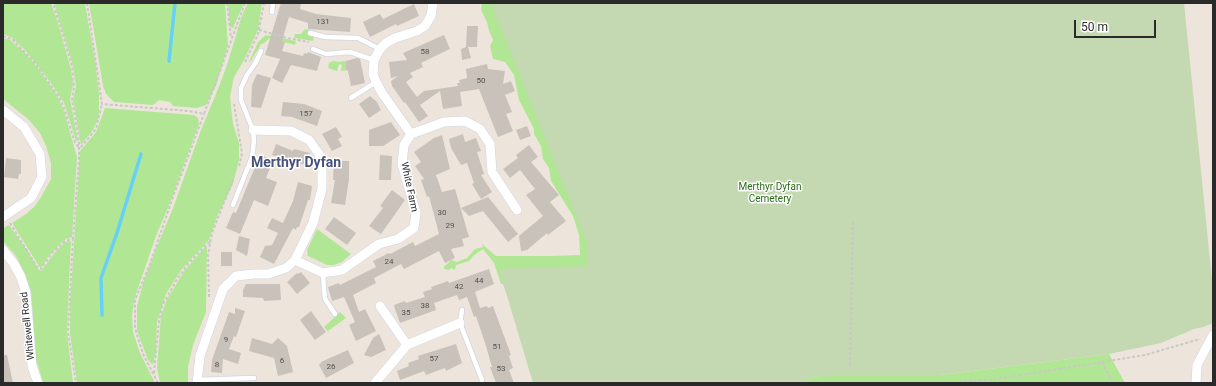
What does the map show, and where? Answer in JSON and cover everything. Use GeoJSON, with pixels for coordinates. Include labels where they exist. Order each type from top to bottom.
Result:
{"type":"FeatureCollection","features":[{"type":"Feature","properties":{"kind":"street"},"geometry":{"type":"LineString","coordinates":[[433,3],[431,16],[425,26],[417,31],[395,38],[380,49],[374,60],[373,74],[376,82],[411,134],[444,122],[465,121],[480,129],[490,144],[492,172],[517,210]]}},
{"type":"Feature","properties":{"kind":"street"},"geometry":{"type":"LineString","coordinates":[[3,110],[24,127],[40,154],[42,177],[31,198],[4,216]]}},
{"type":"Feature","properties":{"kind":"street"},"geometry":{"type":"LineString","coordinates":[[197,382],[200,356],[223,289],[236,276],[268,274],[286,268],[295,260],[313,223],[322,189],[322,168],[319,154],[309,140],[291,131],[253,130]]}},
{"type":"Feature","properties":{"kind":"street","name":"White Farm"},"geometry":{"type":"LineString","coordinates":[[323,273],[342,270],[379,244],[398,239],[414,228],[416,213],[402,164],[404,145],[411,134]]}},
{"type":"Feature","properties":{"kind":"street","name":"Whitewell Road"},"geometry":{"type":"LineString","coordinates":[[3,250],[14,264],[21,277],[26,293],[32,366],[38,383]]}},
{"type":"Feature","properties":{"kind":"street"},"geometry":{"type":"LineString","coordinates":[[295,260],[323,273]]}},
{"type":"Feature","properties":{"kind":"street"},"geometry":{"type":"LineString","coordinates":[[380,306],[406,345]]}},
{"type":"Feature","properties":{"kind":"street"},"geometry":{"type":"LineString","coordinates":[[373,383],[406,345],[460,323]]}},
{"type":"Feature","properties":{"kind":"street"},"geometry":{"type":"LineString","coordinates":[[1196,383],[1197,365],[1213,335]]}},
{"type":"Feature","properties":{"kind":"lane"},"geometry":{"type":"LineString","coordinates":[[272,12],[274,3]]}},
{"type":"Feature","properties":{"kind":"lane"},"geometry":{"type":"LineString","coordinates":[[310,33],[333,38],[358,38],[380,49]]}},
{"type":"Feature","properties":{"kind":"lane"},"geometry":{"type":"LineString","coordinates":[[313,50],[326,54],[350,52],[374,60]]}},
{"type":"Feature","properties":{"kind":"lane"},"geometry":{"type":"LineString","coordinates":[[233,205],[252,157],[254,141],[253,130],[241,100],[241,88],[247,75],[256,62],[260,51]]}},
{"type":"Feature","properties":{"kind":"lane"},"geometry":{"type":"LineString","coordinates":[[351,98],[376,82]]}},
{"type":"Feature","properties":{"kind":"lane"},"geometry":{"type":"LineString","coordinates":[[323,273],[325,299],[336,314]]}},
{"type":"Feature","properties":{"kind":"lane"},"geometry":{"type":"LineString","coordinates":[[462,310],[460,323],[482,380]]}},
{"type":"Feature","properties":{"kind":"lane"},"geometry":{"type":"LineString","coordinates":[[197,382],[254,378]]}},
{"type":"Feature","properties":{"kind":"path"},"geometry":{"type":"LineString","coordinates":[[54,3],[72,66],[74,86],[72,100],[79,141],[68,332],[76,383]]}},
{"type":"Feature","properties":{"kind":"path"},"geometry":{"type":"LineString","coordinates":[[78,146],[81,147],[96,129],[102,104],[87,3]]}},
{"type":"Feature","properties":{"kind":"path"},"geometry":{"type":"LineString","coordinates":[[227,3],[231,40]]}},
{"type":"Feature","properties":{"kind":"path"},"geometry":{"type":"LineString","coordinates":[[158,383],[143,354],[135,328],[135,300],[150,264],[174,194],[245,3]]}},
{"type":"Feature","properties":{"kind":"path"},"geometry":{"type":"LineString","coordinates":[[244,66],[259,30],[264,3]]}},
{"type":"Feature","properties":{"kind":"path"},"geometry":{"type":"LineString","coordinates":[[259,30],[287,38],[305,41]]}},
{"type":"Feature","properties":{"kind":"path"},"geometry":{"type":"LineString","coordinates":[[3,36],[13,40],[34,62],[59,97],[75,143],[78,146]]}},
{"type":"Feature","properties":{"kind":"path"},"geometry":{"type":"LineString","coordinates":[[234,98],[242,153],[238,169]]}},
{"type":"Feature","properties":{"kind":"path"},"geometry":{"type":"LineString","coordinates":[[102,104],[189,111],[204,114]]}},
{"type":"Feature","properties":{"kind":"path"},"geometry":{"type":"LineString","coordinates":[[209,298],[208,255],[212,233],[235,177]]}},
{"type":"Feature","properties":{"kind":"path"},"geometry":{"type":"LineString","coordinates":[[4,216],[37,267],[41,270],[52,254],[64,242],[73,238]]}},
{"type":"Feature","properties":{"kind":"path"},"geometry":{"type":"LineString","coordinates":[[850,365],[853,222]]}},
{"type":"Feature","properties":{"kind":"path"},"geometry":{"type":"LineString","coordinates":[[154,374],[159,321],[162,306],[176,281],[188,264],[211,241]]}},
{"type":"Feature","properties":{"kind":"path"},"geometry":{"type":"LineString","coordinates":[[944,383],[996,379],[1145,355],[1213,335]]}},
{"type":"Feature","properties":{"kind":"path"},"geometry":{"type":"LineString","coordinates":[[1102,362],[1113,383]]}},
{"type":"Feature","properties":{"kind":"green space"},"geometry":{"type":"Polygon","coordinates":[[[3,3],[51,3],[71,69],[73,84],[70,99],[78,141],[76,141],[64,103],[51,83],[24,49],[12,38],[3,34],[3,3]]]}},
{"type":"Feature","properties":{"kind":"green space"},"geometry":{"type":"Polygon","coordinates":[[[54,3],[85,3],[99,93],[99,117],[93,130],[81,145],[73,100],[76,86],[73,66],[54,3]]]}},
{"type":"Feature","properties":{"kind":"green space"},"geometry":{"type":"Polygon","coordinates":[[[89,3],[225,3],[228,45],[216,86],[206,105],[197,108],[173,106],[170,102],[159,100],[153,105],[114,102],[106,94],[103,86],[89,3]]]}},
{"type":"Feature","properties":{"kind":"green space"},"geometry":{"type":"Polygon","coordinates":[[[228,3],[244,3],[233,28],[230,27],[228,3]]]}},
{"type":"Feature","properties":{"kind":"green space"},"geometry":{"type":"Polygon","coordinates":[[[248,3],[262,3],[258,30],[234,77],[230,97],[233,124],[239,143],[239,160],[233,184],[218,214],[209,240],[182,269],[166,294],[157,322],[156,351],[153,365],[148,360],[137,331],[137,306],[143,283],[227,65],[242,15],[248,3]]]}},
{"type":"Feature","properties":{"kind":"green space"},"geometry":{"type":"Polygon","coordinates":[[[482,3],[503,3],[502,24],[504,36],[511,39],[587,219],[591,268],[510,289],[506,292],[503,284],[501,284],[494,263],[483,249],[469,261],[456,265],[455,270],[451,268],[449,270],[444,269],[444,267],[451,260],[457,262],[467,258],[475,249],[483,247],[482,244],[496,256],[580,255],[579,235],[573,216],[551,181],[549,168],[543,159],[541,146],[519,100],[514,75],[505,62],[493,59],[490,46],[493,40],[481,10],[482,3]]]}},
{"type":"Feature","properties":{"kind":"green space","name":"Merthyr Dyfan Cemetery"},"geometry":{"type":"Polygon","coordinates":[[[491,3],[1184,3],[1213,290],[1213,323],[1194,329],[1161,343],[1109,354],[940,375],[820,375],[801,383],[533,383],[499,269],[587,266],[588,245],[491,3]]]}},
{"type":"Feature","properties":{"kind":"green space"},"geometry":{"type":"Polygon","coordinates":[[[305,29],[310,30],[309,36],[314,37],[313,41],[294,38],[295,34],[301,34],[305,29]]]}},
{"type":"Feature","properties":{"kind":"green space"},"geometry":{"type":"Polygon","coordinates":[[[266,35],[296,41],[295,45],[270,38],[261,44],[249,62],[258,42],[266,35]]]}},
{"type":"Feature","properties":{"kind":"green space"},"geometry":{"type":"Polygon","coordinates":[[[3,38],[10,40],[22,50],[34,63],[57,95],[64,111],[77,157],[72,237],[66,239],[60,244],[40,268],[12,223],[35,206],[41,197],[51,179],[51,163],[40,133],[28,119],[3,99],[3,38]]]}},
{"type":"Feature","properties":{"kind":"green space"},"geometry":{"type":"Polygon","coordinates":[[[333,61],[346,61],[348,70],[341,71],[342,65],[339,64],[337,71],[328,68],[329,63],[333,61]]]}},
{"type":"Feature","properties":{"kind":"green space"},"geometry":{"type":"Polygon","coordinates":[[[105,108],[194,115],[198,118],[199,124],[170,203],[156,236],[135,297],[132,315],[133,332],[140,353],[155,383],[77,383],[70,334],[70,304],[80,151],[96,132],[105,108]]]}},
{"type":"Feature","properties":{"kind":"green space"},"geometry":{"type":"Polygon","coordinates":[[[9,225],[27,250],[38,269],[41,271],[65,242],[71,241],[67,332],[73,383],[43,383],[36,359],[31,291],[16,256],[3,241],[3,228],[9,225]]]}},
{"type":"Feature","properties":{"kind":"green space"},"geometry":{"type":"Polygon","coordinates":[[[317,229],[351,254],[342,262],[334,265],[327,265],[308,256],[307,250],[317,229]]]}},
{"type":"Feature","properties":{"kind":"green space"},"geometry":{"type":"Polygon","coordinates":[[[205,247],[207,247],[206,312],[193,345],[188,367],[188,383],[160,383],[157,368],[161,315],[167,299],[185,270],[205,247]]]}},
{"type":"Feature","properties":{"kind":"green space"},"geometry":{"type":"Polygon","coordinates":[[[340,312],[346,318],[328,331],[329,333],[324,327],[340,312]]]}},
{"type":"Feature","properties":{"kind":"green space"},"geometry":{"type":"Polygon","coordinates":[[[1109,354],[1125,383],[801,383],[820,375],[940,375],[1109,354]]]}},
{"type":"Feature","properties":{"kind":"building"},"geometry":{"type":"Polygon","coordinates":[[[281,3],[301,3],[300,9],[316,14],[351,18],[350,32],[308,29],[308,23],[289,17],[282,41],[285,42],[282,51],[303,56],[304,53],[307,54],[308,52],[321,57],[317,71],[291,65],[282,83],[272,78],[280,59],[265,55],[281,3]]]}},
{"type":"Feature","properties":{"kind":"building"},"geometry":{"type":"Polygon","coordinates":[[[414,4],[419,16],[397,26],[396,24],[370,37],[363,22],[380,14],[383,19],[414,4]]]}},
{"type":"Feature","properties":{"kind":"building"},"geometry":{"type":"Polygon","coordinates":[[[467,26],[478,26],[477,47],[468,47],[471,58],[462,60],[461,49],[466,47],[467,26]]]}},
{"type":"Feature","properties":{"kind":"building"},"geometry":{"type":"Polygon","coordinates":[[[444,35],[450,49],[421,63],[423,67],[410,73],[413,77],[406,82],[417,97],[424,91],[458,86],[457,83],[460,83],[459,80],[467,78],[466,69],[487,64],[488,69],[505,71],[503,84],[511,81],[515,91],[505,95],[512,112],[506,114],[513,131],[498,137],[479,89],[460,92],[462,106],[443,109],[440,91],[420,105],[428,116],[419,122],[405,102],[404,103],[392,86],[391,81],[398,76],[391,78],[389,62],[407,60],[403,53],[444,35]]]}},
{"type":"Feature","properties":{"kind":"building"},"geometry":{"type":"Polygon","coordinates":[[[357,58],[360,59],[365,83],[351,86],[348,71],[346,70],[346,61],[357,58]]]}},
{"type":"Feature","properties":{"kind":"building"},"geometry":{"type":"Polygon","coordinates":[[[257,74],[271,78],[261,108],[251,107],[252,85],[257,74]]]}},
{"type":"Feature","properties":{"kind":"building"},"geometry":{"type":"Polygon","coordinates":[[[370,96],[377,102],[381,110],[369,118],[359,104],[370,96]]]}},
{"type":"Feature","properties":{"kind":"building"},"geometry":{"type":"Polygon","coordinates":[[[283,102],[304,104],[322,111],[317,126],[292,117],[281,116],[283,102]]]}},
{"type":"Feature","properties":{"kind":"building"},"geometry":{"type":"Polygon","coordinates":[[[391,122],[400,135],[383,146],[369,146],[369,130],[391,122]]]}},
{"type":"Feature","properties":{"kind":"building"},"geometry":{"type":"Polygon","coordinates":[[[527,126],[531,136],[520,140],[516,130],[527,126]]]}},
{"type":"Feature","properties":{"kind":"building"},"geometry":{"type":"Polygon","coordinates":[[[336,127],[342,137],[338,139],[342,146],[332,151],[322,134],[336,127]]]}},
{"type":"Feature","properties":{"kind":"building"},"geometry":{"type":"Polygon","coordinates":[[[463,134],[465,142],[476,138],[481,151],[477,152],[484,174],[481,175],[492,192],[481,199],[472,184],[474,183],[467,163],[461,165],[451,148],[449,139],[463,134]]]}},
{"type":"Feature","properties":{"kind":"building"},"geometry":{"type":"Polygon","coordinates":[[[442,135],[450,169],[436,175],[442,192],[455,189],[469,237],[462,239],[464,246],[451,249],[455,258],[445,263],[439,251],[404,269],[401,264],[374,278],[376,283],[353,295],[359,312],[365,309],[376,331],[356,341],[349,325],[355,322],[344,297],[332,301],[328,287],[339,283],[340,285],[376,267],[373,261],[389,253],[390,254],[413,242],[415,246],[439,234],[429,196],[427,197],[421,180],[424,179],[415,166],[421,162],[414,152],[434,138],[442,135]]]}},
{"type":"Feature","properties":{"kind":"building"},"geometry":{"type":"Polygon","coordinates":[[[276,144],[293,151],[294,149],[310,153],[306,165],[272,155],[276,144]]]}},
{"type":"Feature","properties":{"kind":"building"},"geometry":{"type":"Polygon","coordinates":[[[529,145],[538,157],[531,162],[559,195],[550,202],[566,221],[548,235],[547,233],[527,250],[521,251],[519,236],[543,216],[526,195],[535,189],[520,170],[510,178],[503,169],[518,158],[516,155],[529,145]]]}},
{"type":"Feature","properties":{"kind":"building"},"geometry":{"type":"Polygon","coordinates":[[[260,155],[273,160],[266,178],[277,182],[268,206],[254,200],[240,234],[226,228],[233,212],[236,213],[260,155]]]}},
{"type":"Feature","properties":{"kind":"building"},"geometry":{"type":"Polygon","coordinates":[[[380,155],[392,156],[391,180],[379,180],[380,155]]]}},
{"type":"Feature","properties":{"kind":"building"},"geometry":{"type":"Polygon","coordinates":[[[6,158],[21,160],[21,174],[19,174],[18,179],[4,177],[6,158]]]}},
{"type":"Feature","properties":{"kind":"building"},"geometry":{"type":"Polygon","coordinates":[[[334,161],[349,161],[349,179],[345,205],[331,203],[335,180],[333,180],[334,161]]]}},
{"type":"Feature","properties":{"kind":"building"},"geometry":{"type":"Polygon","coordinates":[[[298,182],[312,186],[310,200],[308,200],[299,227],[297,227],[296,230],[293,228],[274,264],[260,257],[265,246],[272,245],[278,233],[267,228],[272,218],[283,223],[293,201],[298,182]]]}},
{"type":"Feature","properties":{"kind":"building"},"geometry":{"type":"Polygon","coordinates":[[[392,190],[405,200],[381,234],[369,226],[383,208],[380,206],[392,190]]]}},
{"type":"Feature","properties":{"kind":"building"},"geometry":{"type":"Polygon","coordinates":[[[488,197],[518,234],[508,242],[483,211],[469,216],[461,208],[488,197]]]}},
{"type":"Feature","properties":{"kind":"building"},"geometry":{"type":"Polygon","coordinates":[[[334,217],[356,233],[347,245],[325,229],[334,217]]]}},
{"type":"Feature","properties":{"kind":"building"},"geometry":{"type":"Polygon","coordinates":[[[239,236],[250,239],[247,256],[236,250],[239,236]]]}},
{"type":"Feature","properties":{"kind":"building"},"geometry":{"type":"Polygon","coordinates":[[[221,252],[232,252],[232,266],[221,266],[221,252]]]}},
{"type":"Feature","properties":{"kind":"building"},"geometry":{"type":"Polygon","coordinates":[[[489,269],[494,284],[475,292],[480,308],[487,306],[488,308],[493,306],[511,355],[509,356],[513,368],[509,370],[514,383],[496,383],[476,316],[474,317],[467,297],[459,300],[457,295],[434,303],[436,310],[400,323],[394,305],[425,297],[423,292],[432,289],[431,287],[448,281],[449,283],[489,269]]]}},
{"type":"Feature","properties":{"kind":"building"},"geometry":{"type":"Polygon","coordinates":[[[301,272],[310,283],[297,294],[287,282],[297,273],[298,274],[301,272]]]}},
{"type":"Feature","properties":{"kind":"building"},"geometry":{"type":"Polygon","coordinates":[[[246,284],[280,284],[281,300],[264,301],[263,298],[243,297],[243,290],[246,284]]]}},
{"type":"Feature","properties":{"kind":"building"},"geometry":{"type":"Polygon","coordinates":[[[235,308],[245,311],[236,337],[234,336],[229,349],[241,353],[238,364],[223,359],[222,373],[211,372],[212,360],[229,312],[235,314],[235,308]]]}},
{"type":"Feature","properties":{"kind":"building"},"geometry":{"type":"Polygon","coordinates":[[[311,311],[326,332],[315,340],[300,320],[311,311]]]}},
{"type":"Feature","properties":{"kind":"building"},"geometry":{"type":"Polygon","coordinates":[[[379,334],[386,350],[371,357],[364,355],[373,338],[379,334]]]}},
{"type":"Feature","properties":{"kind":"building"},"geometry":{"type":"Polygon","coordinates":[[[252,338],[272,344],[278,338],[287,346],[293,372],[278,376],[274,358],[249,351],[252,338]]]}},
{"type":"Feature","properties":{"kind":"building"},"geometry":{"type":"Polygon","coordinates":[[[456,344],[462,363],[446,371],[445,368],[426,375],[424,371],[400,380],[397,371],[409,366],[408,363],[419,359],[418,356],[456,344]]]}},
{"type":"Feature","properties":{"kind":"building"},"geometry":{"type":"Polygon","coordinates":[[[348,350],[354,363],[326,378],[319,365],[321,362],[348,350]]]}},
{"type":"Feature","properties":{"kind":"building"},"geometry":{"type":"Polygon","coordinates":[[[3,355],[7,355],[13,383],[3,383],[3,355]]]}},
{"type":"Feature","properties":{"kind":"waterway"},"geometry":{"type":"LineString","coordinates":[[169,61],[175,3]]}},
{"type":"Feature","properties":{"kind":"waterway"},"geometry":{"type":"LineString","coordinates":[[102,315],[101,278],[117,233],[141,154]]}},
{"type":"Feature","properties":{"kind":"district","name":"Merthyr Dyfan"},"geometry":{"type":"Point","coordinates":[296,163]}}]}
